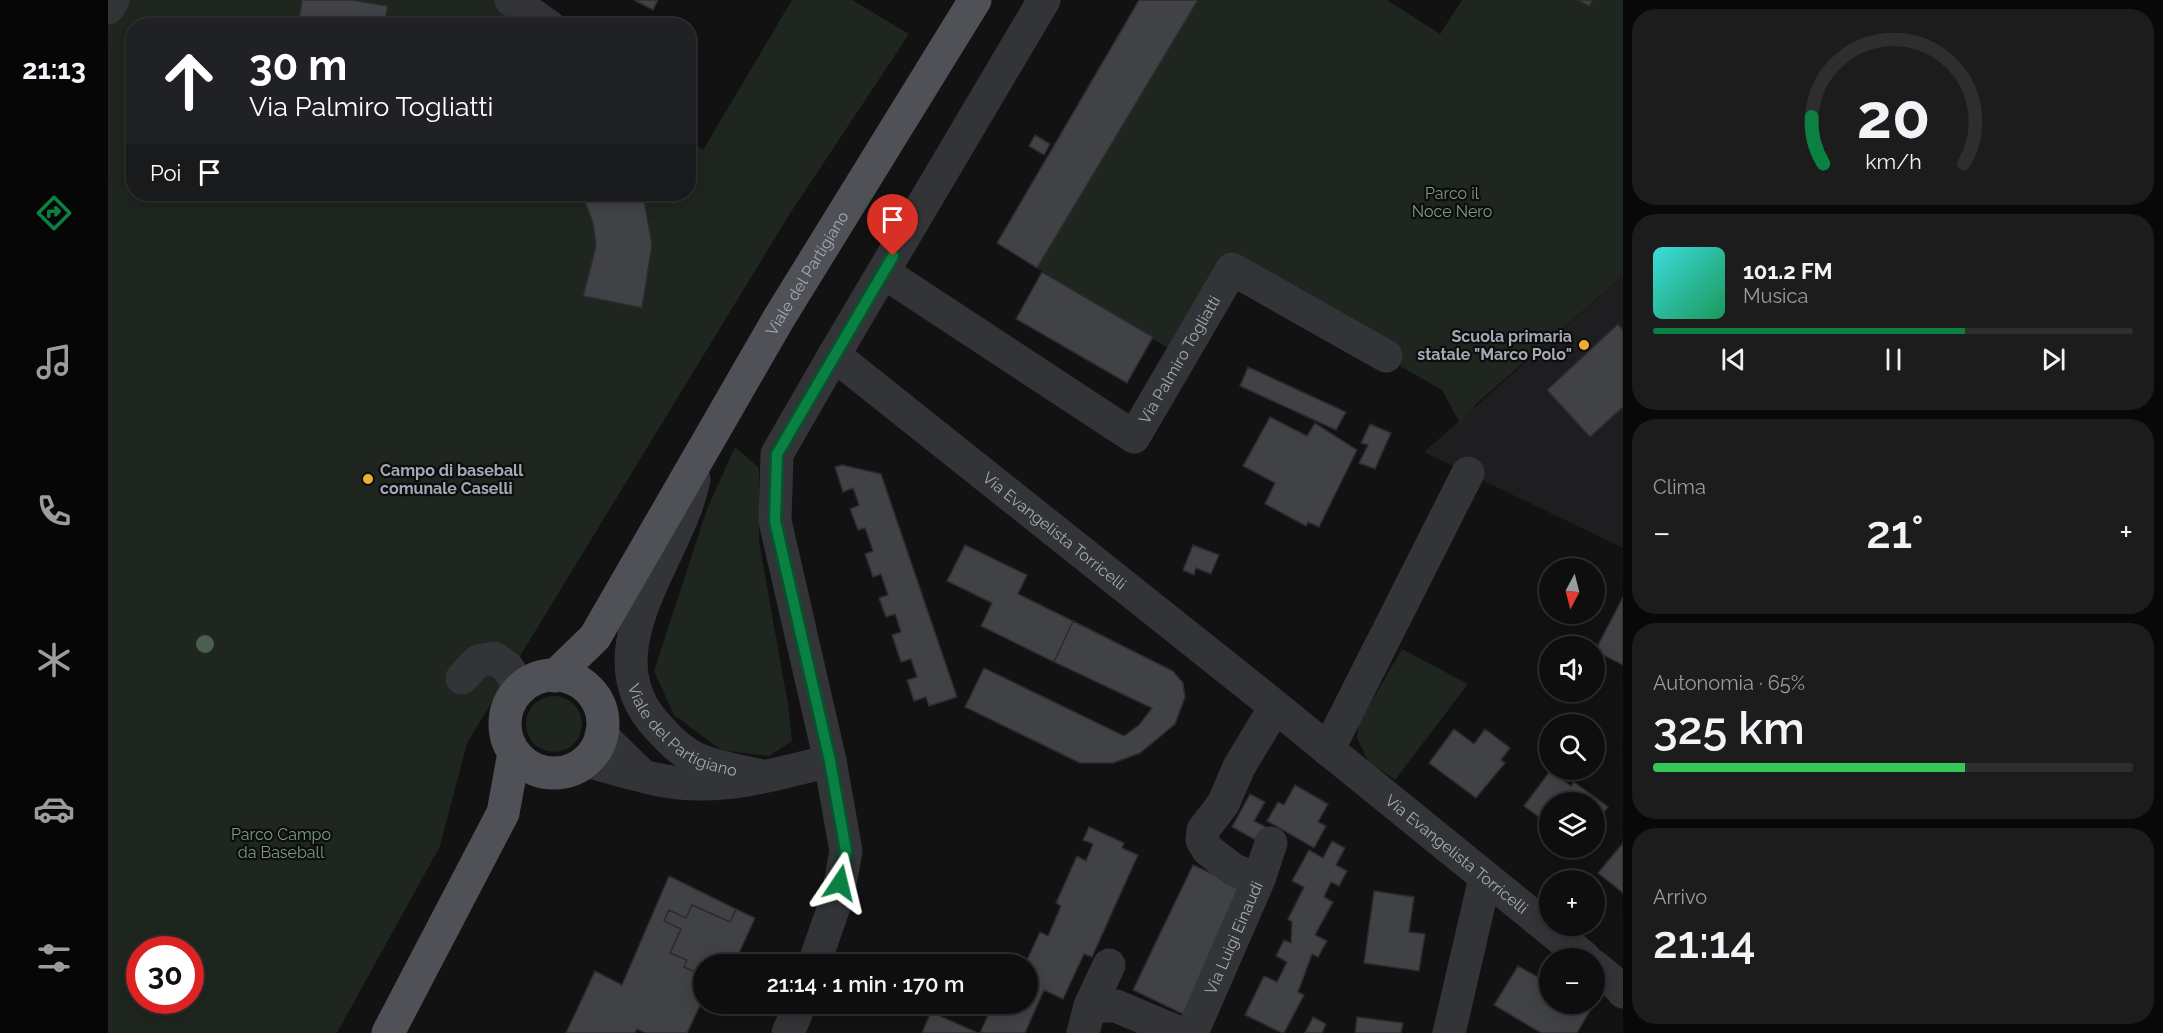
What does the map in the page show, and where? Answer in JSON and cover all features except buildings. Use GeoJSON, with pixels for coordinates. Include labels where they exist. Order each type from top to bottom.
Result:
{"type":"FeatureCollection","features":[{"type":"Feature","properties":{"kind":"main road","name":"Viale del Partigiano"},"geometry":{"type":"LineString","coordinates":[[555,676],[595,637],[779,318],[975,0]]}},
{"type":"Feature","properties":{"kind":"main road"},"geometry":{"type":"LineString","coordinates":[[587,689],[595,637]]}},
{"type":"Feature","properties":{"kind":"main road"},"geometry":{"type":"LineString","coordinates":[[555,676],[567,677],[582,684],[594,695],[601,710],[603,726],[594,748],[579,767],[564,772],[548,773],[533,769],[519,760],[505,731],[505,715],[511,700],[521,688],[535,679],[555,676]]}},
{"type":"Feature","properties":{"kind":"main road"},"geometry":{"type":"LineString","coordinates":[[388,1033],[503,813],[514,753]]}},
{"type":"Feature","properties":{"kind":"main road"},"geometry":{"type":"LineString","coordinates":[[503,813],[548,773]]}},
{"type":"Feature","properties":{"kind":"street"},"geometry":{"type":"LineString","coordinates":[[108,8],[113,0]]}},
{"type":"Feature","properties":{"kind":"street"},"geometry":{"type":"LineString","coordinates":[[511,0],[545,14]]}},
{"type":"Feature","properties":{"kind":"street"},"geometry":{"type":"LineString","coordinates":[[817,954],[838,895],[846,851],[830,761],[775,521],[777,454],[1044,0]]}},
{"type":"Feature","properties":{"kind":"street","name":"Via Palmiro Togliatti"},"geometry":{"type":"LineString","coordinates":[[883,272],[1134,437],[1232,269],[1386,356]]}},
{"type":"Feature","properties":{"kind":"street","name":"Via Evangelista Torricelli"},"geometry":{"type":"LineString","coordinates":[[834,355],[1572,948]]}},
{"type":"Feature","properties":{"kind":"street","name":"Viale del Partigiano"},"geometry":{"type":"LineString","coordinates":[[699,458],[692,494],[636,624],[630,658],[633,687],[646,714],[670,741],[696,759],[762,776]]}},
{"type":"Feature","properties":{"kind":"street"},"geometry":{"type":"LineString","coordinates":[[1328,750],[1468,473]]}},
{"type":"Feature","properties":{"kind":"street"},"geometry":{"type":"LineString","coordinates":[[462,678],[478,661],[494,658],[507,667],[521,688]]}},
{"type":"Feature","properties":{"kind":"street"},"geometry":{"type":"LineString","coordinates":[[1259,879],[1234,870],[1208,850],[1202,840],[1203,830],[1223,804],[1239,767],[1275,707]]}},
{"type":"Feature","properties":{"kind":"street"},"geometry":{"type":"LineString","coordinates":[[594,748],[642,775],[670,782],[699,784],[737,782],[830,761]]}},
{"type":"Feature","properties":{"kind":"street","name":"Via Luigi Einaudi"},"geometry":{"type":"LineString","coordinates":[[1192,1033],[1259,879],[1271,843]]}},
{"type":"Feature","properties":{"kind":"street"},"geometry":{"type":"LineString","coordinates":[[1449,1033],[1485,878]]}},
{"type":"Feature","properties":{"kind":"street"},"geometry":{"type":"LineString","coordinates":[[1087,1020],[1109,965]]}},
{"type":"Feature","properties":{"kind":"street"},"geometry":{"type":"LineString","coordinates":[[1605,975],[1623,992]]}},
{"type":"Feature","properties":{"kind":"street"},"geometry":{"type":"LineString","coordinates":[[1087,1020],[1116,1006],[1180,1033]]}},
{"type":"Feature","properties":{"kind":"street"},"geometry":{"type":"LineString","coordinates":[[788,1033],[797,1014]]}},
{"type":"Feature","properties":{"kind":"shaded area","name":"Scuola primaria statale \"Marco Polo\""},"geometry":{"type":"Polygon","coordinates":[[[1623,276],[1623,548],[1424,452],[1623,276]]]}},
{"type":"Feature","properties":{"kind":"green space","name":"Campo di baseball comunale Caselli"},"geometry":{"type":"Polygon","coordinates":[[[108,0],[501,0],[525,18],[126,18],[126,201],[696,201],[696,145],[703,150],[792,0],[852,0],[909,34],[789,215],[467,743],[440,846],[337,1033],[108,1033],[108,0]]]}},
{"type":"Feature","properties":{"kind":"green space","name":"Parco il Noce Nero"},"geometry":{"type":"Polygon","coordinates":[[[1198,0],[1387,0],[1440,34],[1462,0],[1623,0],[1623,276],[1476,404],[1461,425],[1442,390],[1245,277],[1181,356],[1037,268],[1198,0]]]}},
{"type":"Feature","properties":{"kind":"green space"},"geometry":{"type":"Polygon","coordinates":[[[735,447],[759,468],[759,541],[788,705],[792,741],[769,756],[721,750],[674,715],[654,671],[707,509],[735,447]]]}},
{"type":"Feature","properties":{"kind":"green space"},"geometry":{"type":"Polygon","coordinates":[[[1402,649],[1468,684],[1395,780],[1368,761],[1357,738],[1359,723],[1402,649]]]}},
{"type":"Feature","properties":{"kind":"green space"},"geometry":{"type":"Polygon","coordinates":[[[554,696],[565,698],[574,704],[580,713],[582,724],[580,735],[574,744],[565,750],[554,752],[543,750],[534,744],[528,735],[526,724],[528,713],[534,704],[543,698],[554,696]]]}},
{"type":"Feature","properties":{"kind":"place","name":"Scuola primaria statale \"Marco Polo\""},"geometry":{"type":"Point","coordinates":[1584,345]}},
{"type":"Feature","properties":{"kind":"place","name":"Campo di baseball comunale Caselli"},"geometry":{"type":"Point","coordinates":[368,479]}},
{"type":"Feature","properties":{"kind":"route"},"geometry":{"type":"LineString","coordinates":[[840,883],[846,851],[830,761],[775,521],[777,454],[893,256]]}},
{"type":"Feature","properties":{"kind":"park label","name":"Parco Campo da Baseball"},"geometry":{"type":"Point","coordinates":[281,843]}}]}
